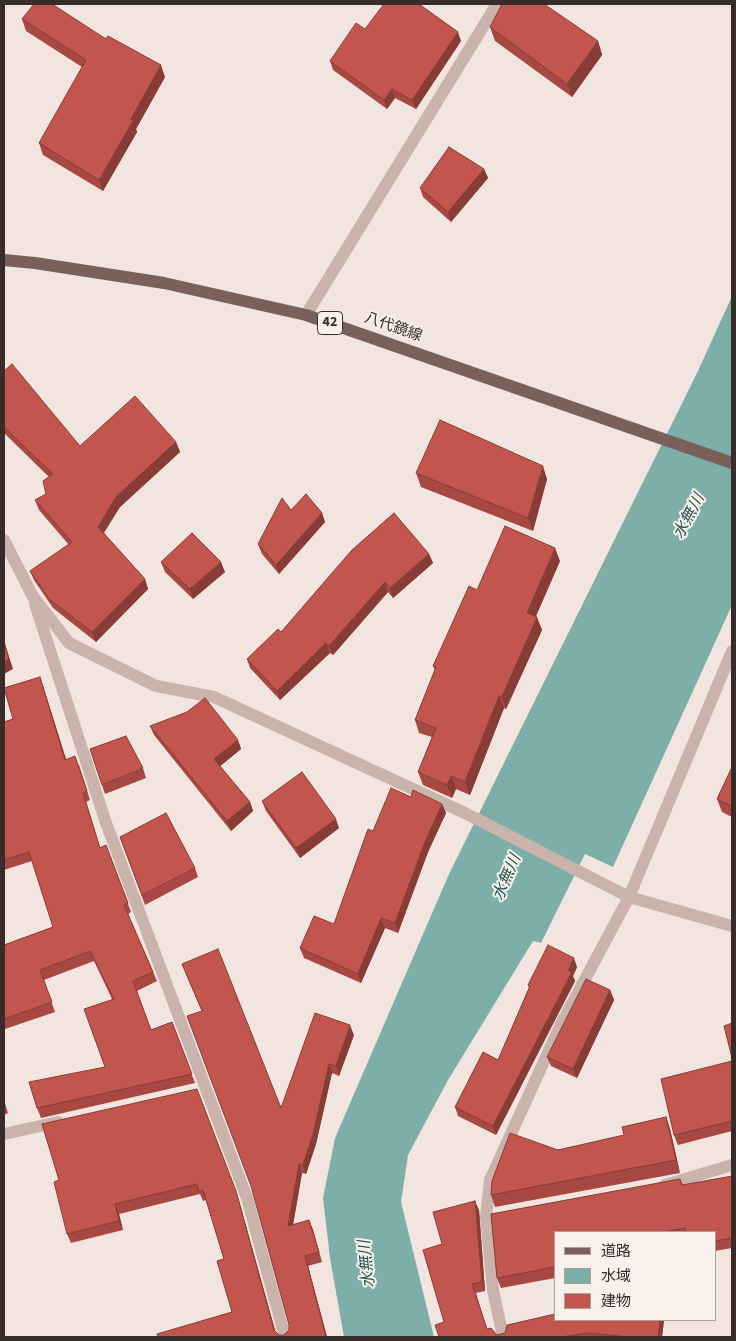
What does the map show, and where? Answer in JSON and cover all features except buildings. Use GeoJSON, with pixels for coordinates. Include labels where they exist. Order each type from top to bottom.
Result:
{"type":"FeatureCollection","features":[{"type":"Feature","properties":{"kind":"main road","name":"八代鏡線"},"geometry":{"type":"LineString","coordinates":[[4,260],[164,283],[306,315],[732,463]]}},
{"type":"Feature","properties":{"kind":"street"},"geometry":{"type":"LineString","coordinates":[[306,315],[497,4]]}},
{"type":"Feature","properties":{"kind":"street"},"geometry":{"type":"LineString","coordinates":[[4,540],[32,595],[106,823],[202,1090],[247,1198],[285,1337]]}},
{"type":"Feature","properties":{"kind":"street"},"geometry":{"type":"LineString","coordinates":[[32,595],[69,643],[156,686],[214,697],[467,814],[629,897],[732,926]]}},
{"type":"Feature","properties":{"kind":"street"},"geometry":{"type":"LineString","coordinates":[[503,1337],[493,1290],[490,1180],[561,1024],[629,897],[732,651]]}},
{"type":"Feature","properties":{"kind":"street"},"geometry":{"type":"LineString","coordinates":[[4,1134],[71,1119]]}},
{"type":"Feature","properties":{"kind":"street"},"geometry":{"type":"LineString","coordinates":[[650,1187],[678,1182],[732,1165]]}},
{"type":"Feature","properties":{"kind":"water","name":"水無川"},"geometry":{"type":"Polygon","coordinates":[[[732,296],[732,605],[613,867],[585,854],[541,943],[533,941],[448,1080],[408,1155],[401,1202],[434,1337],[344,1337],[330,1258],[323,1198],[335,1138],[449,874],[698,371],[732,296]]]}}]}
